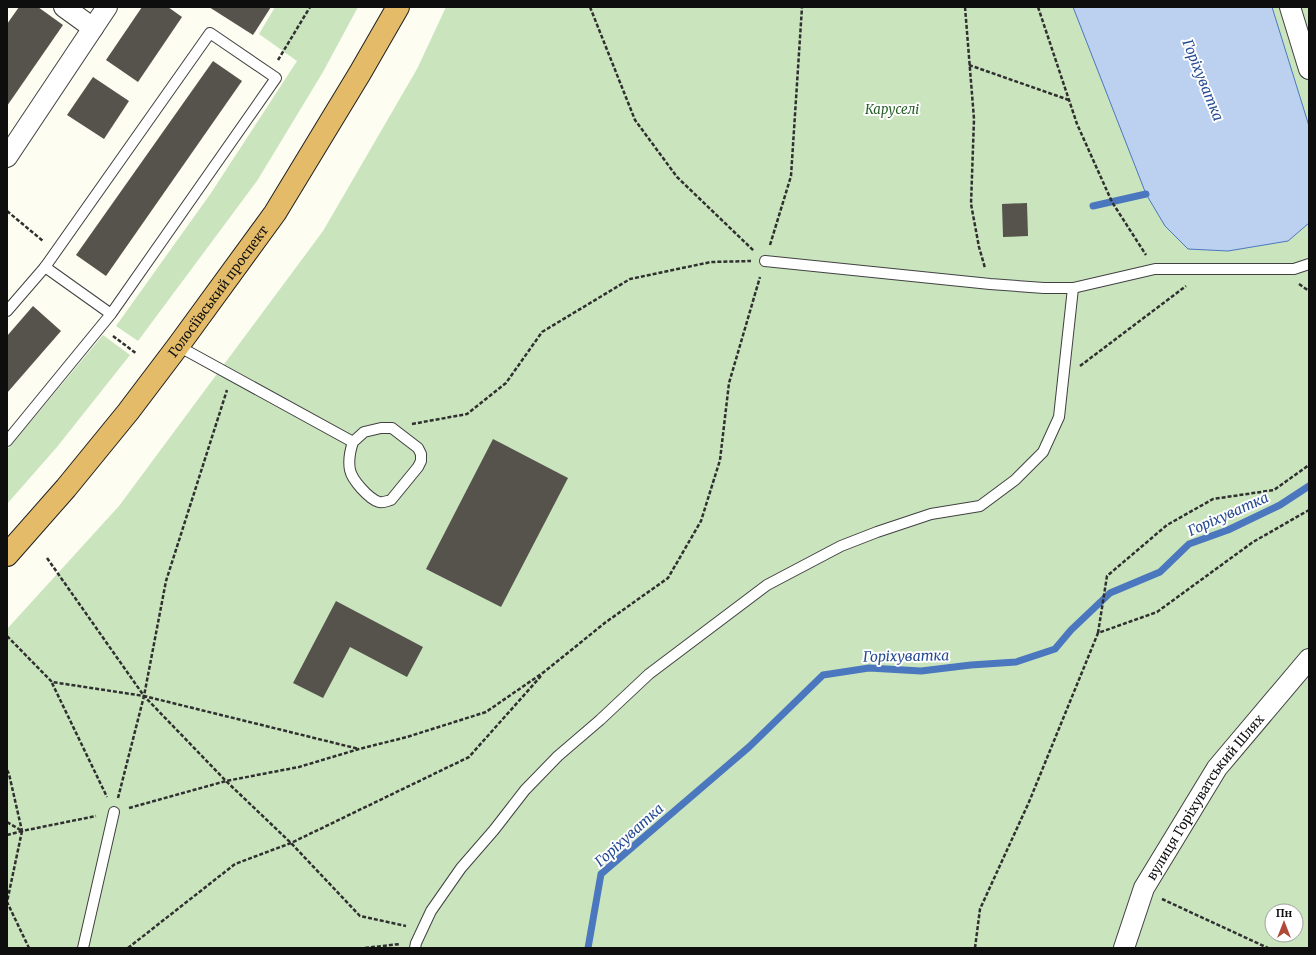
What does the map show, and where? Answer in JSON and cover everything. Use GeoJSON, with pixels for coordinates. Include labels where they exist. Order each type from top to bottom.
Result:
{"type":"FeatureCollection","features":[{"type":"Feature","properties":{"kind":"highway","name":"Голосіївський проспект"},"geometry":{"type":"LineString","coordinates":[[7,555],[66,488],[128,412],[275,213],[360,73],[398,7]]}},
{"type":"Feature","properties":{"kind":"street"},"geometry":{"type":"LineString","coordinates":[[64,7],[92,28]]}},
{"type":"Feature","properties":{"kind":"street"},"geometry":{"type":"LineString","coordinates":[[7,157],[107,7]]}},
{"type":"Feature","properties":{"kind":"street"},"geometry":{"type":"LineString","coordinates":[[1290,7],[1309,69]]}},
{"type":"Feature","properties":{"kind":"street","name":"вулиця Горіхуватський Шлях"},"geometry":{"type":"LineString","coordinates":[[1124,948],[1144,888],[1217,768],[1309,659]]}},
{"type":"Feature","properties":{"kind":"lane"},"geometry":{"type":"LineString","coordinates":[[7,311],[56,252],[210,33],[276,78],[111,314],[7,441]]}},
{"type":"Feature","properties":{"kind":"lane"},"geometry":{"type":"LineString","coordinates":[[765,260],[990,284],[1044,288],[1072,288],[1155,269],[1294,269],[1309,264]]}},
{"type":"Feature","properties":{"kind":"lane"},"geometry":{"type":"LineString","coordinates":[[45,267],[111,314]]}},
{"type":"Feature","properties":{"kind":"lane"},"geometry":{"type":"LineString","coordinates":[[415,946],[431,911],[461,868],[494,830],[525,790],[558,756],[600,720],[649,674],[767,585],[841,546],[877,532],[931,514],[980,506],[1015,480],[1043,452],[1059,417],[1072,288]]}},
{"type":"Feature","properties":{"kind":"lane"},"geometry":{"type":"LineString","coordinates":[[178,346],[353,442]]}},
{"type":"Feature","properties":{"kind":"lane"},"geometry":{"type":"LineString","coordinates":[[381,428],[392,428],[418,448],[420,461],[418,467],[391,500],[379,502],[355,482],[350,470],[349,455],[353,442],[364,432],[381,428]]}},
{"type":"Feature","properties":{"kind":"lane"},"geometry":{"type":"LineString","coordinates":[[83,948],[114,812]]}},
{"type":"Feature","properties":{"kind":"path"},"geometry":{"type":"LineString","coordinates":[[270,73],[310,7]]}},
{"type":"Feature","properties":{"kind":"path"},"geometry":{"type":"LineString","coordinates":[[590,7],[635,120],[677,178],[765,260]]}},
{"type":"Feature","properties":{"kind":"path"},"geometry":{"type":"LineString","coordinates":[[7,835],[114,812],[226,781],[299,767],[359,749],[407,737],[486,712],[544,672],[606,622],[668,578],[701,521],[720,460],[729,383],[791,176],[802,7]]}},
{"type":"Feature","properties":{"kind":"path"},"geometry":{"type":"LineString","coordinates":[[965,7],[974,119],[971,204],[979,247],[990,284]]}},
{"type":"Feature","properties":{"kind":"path"},"geometry":{"type":"LineString","coordinates":[[1038,7],[1076,124],[1112,202],[1155,269]]}},
{"type":"Feature","properties":{"kind":"path"},"geometry":{"type":"LineString","coordinates":[[969,65],[1069,100]]}},
{"type":"Feature","properties":{"kind":"path"},"geometry":{"type":"LineString","coordinates":[[7,211],[56,252]]}},
{"type":"Feature","properties":{"kind":"path"},"geometry":{"type":"LineString","coordinates":[[392,428],[467,414],[506,383],[542,332],[630,279],[711,262],[765,260]]}},
{"type":"Feature","properties":{"kind":"path"},"geometry":{"type":"LineString","coordinates":[[1063,380],[1208,269]]}},
{"type":"Feature","properties":{"kind":"path"},"geometry":{"type":"LineString","coordinates":[[101,327],[137,354]]}},
{"type":"Feature","properties":{"kind":"path"},"geometry":{"type":"LineString","coordinates":[[114,812],[144,696],[166,580],[232,376]]}},
{"type":"Feature","properties":{"kind":"path"},"geometry":{"type":"LineString","coordinates":[[975,948],[980,909],[1029,802],[1098,633],[1107,576],[1167,525],[1213,499],[1274,490],[1309,465]]}},
{"type":"Feature","properties":{"kind":"path"},"geometry":{"type":"LineString","coordinates":[[1098,633],[1156,612],[1253,542],[1309,510]]}},
{"type":"Feature","properties":{"kind":"path"},"geometry":{"type":"LineString","coordinates":[[48,558],[144,696],[226,781],[291,843],[360,916],[422,929]]}},
{"type":"Feature","properties":{"kind":"path"},"geometry":{"type":"LineString","coordinates":[[7,636],[52,682],[114,812]]}},
{"type":"Feature","properties":{"kind":"path"},"geometry":{"type":"LineString","coordinates":[[128,948],[235,864],[291,843],[469,757],[544,672]]}},
{"type":"Feature","properties":{"kind":"path"},"geometry":{"type":"LineString","coordinates":[[52,682],[144,696],[359,749]]}},
{"type":"Feature","properties":{"kind":"path"},"geometry":{"type":"LineString","coordinates":[[7,770],[22,831],[7,902],[29,948]]}},
{"type":"Feature","properties":{"kind":"path"},"geometry":{"type":"LineString","coordinates":[[7,822],[22,831]]}},
{"type":"Feature","properties":{"kind":"path"},"geometry":{"type":"LineString","coordinates":[[1161,898],[1268,948]]}},
{"type":"Feature","properties":{"kind":"path"},"geometry":{"type":"LineString","coordinates":[[365,948],[394,944],[415,946]]}},
{"type":"Feature","properties":{"kind":"green space"},"geometry":{"type":"Polygon","coordinates":[[[275,7],[358,7],[323,72],[257,181],[138,341],[116,326],[211,193],[297,61],[259,34],[275,7]]]}},
{"type":"Feature","properties":{"kind":"green space","name":"Каруселі"},"geometry":{"type":"Polygon","coordinates":[[[446,7],[1309,7],[1309,948],[7,948],[7,629],[119,506],[323,231],[417,69],[446,7]]]}},
{"type":"Feature","properties":{"kind":"green space"},"geometry":{"type":"Polygon","coordinates":[[[103,335],[130,355],[57,447],[7,504],[7,450],[103,335]]]}},
{"type":"Feature","properties":{"kind":"water"},"geometry":{"type":"Polygon","coordinates":[[[1073,7],[1272,7],[1309,126],[1309,223],[1288,241],[1228,251],[1188,249],[1165,226],[1146,194],[1073,7]]]}},
{"type":"Feature","properties":{"kind":"building"},"geometry":{"type":"Polygon","coordinates":[[[19,7],[38,7],[63,25],[7,106],[7,24],[19,7]]]}},
{"type":"Feature","properties":{"kind":"building"},"geometry":{"type":"Polygon","coordinates":[[[142,7],[168,7],[182,17],[138,82],[106,60],[142,7]]]}},
{"type":"Feature","properties":{"kind":"building"},"geometry":{"type":"Polygon","coordinates":[[[209,7],[271,7],[253,35],[209,7]]]}},
{"type":"Feature","properties":{"kind":"building"},"geometry":{"type":"Polygon","coordinates":[[[213,61],[242,81],[106,276],[76,255],[213,61]]]}},
{"type":"Feature","properties":{"kind":"building"},"geometry":{"type":"Polygon","coordinates":[[[93,77],[129,101],[104,139],[67,115],[93,77]]]}},
{"type":"Feature","properties":{"kind":"building"},"geometry":{"type":"Polygon","coordinates":[[[1027,203],[1028,236],[1003,237],[1002,204],[1027,203]]]}},
{"type":"Feature","properties":{"kind":"building"},"geometry":{"type":"Polygon","coordinates":[[[33,306],[61,331],[7,393],[7,336],[33,306]]]}},
{"type":"Feature","properties":{"kind":"building"},"geometry":{"type":"Polygon","coordinates":[[[493,439],[568,478],[501,607],[426,569],[493,439]]]}},
{"type":"Feature","properties":{"kind":"building"},"geometry":{"type":"Polygon","coordinates":[[[336,601],[423,647],[407,677],[350,647],[323,698],[293,683],[336,601]]]}},
{"type":"Feature","properties":{"kind":"waterway"},"geometry":{"type":"LineString","coordinates":[[1093,206],[1146,194]]}},
{"type":"Feature","properties":{"kind":"waterway","name":"Горіхуватка"},"geometry":{"type":"LineString","coordinates":[[588,948],[601,874],[749,747],[823,675],[869,668],[921,671],[971,665],[1016,662],[1055,649],[1071,630],[1110,593],[1160,572],[1189,544],[1228,530],[1280,505],[1309,486]]}}]}
